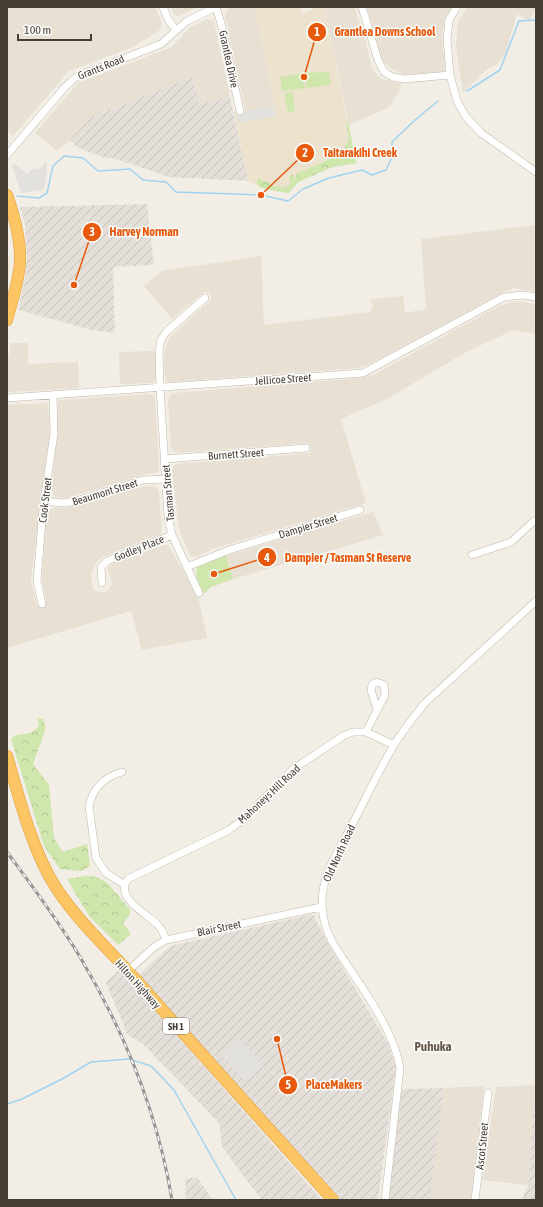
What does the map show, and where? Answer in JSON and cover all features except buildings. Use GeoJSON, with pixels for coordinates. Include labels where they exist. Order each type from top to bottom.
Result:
{"type":"FeatureCollection","features":[{"type":"Feature","properties":{"kind":"highway"},"geometry":{"type":"LineString","coordinates":[[7,195],[18,237],[20,262],[7,320]]}},
{"type":"Feature","properties":{"kind":"highway","name":"Hilton Highway"},"geometry":{"type":"LineString","coordinates":[[7,756],[32,836],[49,876],[73,912],[128,971],[333,1200]]}},
{"type":"Feature","properties":{"kind":"street"},"geometry":{"type":"LineString","coordinates":[[163,7],[169,21],[176,30]]}},
{"type":"Feature","properties":{"kind":"street","name":"Grants Road"},"geometry":{"type":"LineString","coordinates":[[7,155],[65,87],[76,77],[161,44],[186,21],[216,7]]}},
{"type":"Feature","properties":{"kind":"street","name":"Grantlea Drive"},"geometry":{"type":"LineString","coordinates":[[216,7],[240,111]]}},
{"type":"Feature","properties":{"kind":"street"},"geometry":{"type":"LineString","coordinates":[[362,7],[378,60],[384,72],[393,77],[404,79],[450,74]]}},
{"type":"Feature","properties":{"kind":"street"},"geometry":{"type":"LineString","coordinates":[[457,7],[449,20],[447,39],[450,74],[457,101],[469,122],[488,139],[536,172]]}},
{"type":"Feature","properties":{"kind":"street","name":"Jellicoe Street"},"geometry":{"type":"LineString","coordinates":[[8,398],[363,373],[504,297],[524,295],[536,297]]}},
{"type":"Feature","properties":{"kind":"street","name":"Tasman Street"},"geometry":{"type":"LineString","coordinates":[[199,593],[172,535],[167,510],[159,351],[161,340],[166,332],[205,298]]}},
{"type":"Feature","properties":{"kind":"street","name":"Cook Street"},"geometry":{"type":"LineString","coordinates":[[42,604],[37,581],[44,501],[54,433],[53,396]]}},
{"type":"Feature","properties":{"kind":"street","name":"Burnett Street"},"geometry":{"type":"LineString","coordinates":[[165,459],[306,448]]}},
{"type":"Feature","properties":{"kind":"street","name":"Beaumont Street"},"geometry":{"type":"LineString","coordinates":[[44,501],[64,503],[76,502],[143,480],[166,479]]}},
{"type":"Feature","properties":{"kind":"street","name":"Dampier Street"},"geometry":{"type":"LineString","coordinates":[[187,567],[225,551],[360,510]]}},
{"type":"Feature","properties":{"kind":"street"},"geometry":{"type":"LineString","coordinates":[[472,554],[511,542],[536,520]]}},
{"type":"Feature","properties":{"kind":"street","name":"Godley Place"},"geometry":{"type":"LineString","coordinates":[[102,583],[101,567],[106,561],[172,535]]}},
{"type":"Feature","properties":{"kind":"street","name":"Old North Road"},"geometry":{"type":"LineString","coordinates":[[385,1200],[400,1068],[398,1056],[384,1024],[329,936],[324,923],[321,907],[325,880],[394,745],[425,703],[536,601]]}},
{"type":"Feature","properties":{"kind":"street"},"geometry":{"type":"LineString","coordinates":[[377,709],[366,732],[394,745]]}},
{"type":"Feature","properties":{"kind":"street","name":"Mahoneys Hill Road"},"geometry":{"type":"LineString","coordinates":[[125,885],[132,877],[234,827],[245,818],[292,770],[334,741],[349,734],[366,732]]}},
{"type":"Feature","properties":{"kind":"street"},"geometry":{"type":"LineString","coordinates":[[122,772],[110,776],[102,782],[95,790],[91,798],[89,806],[96,858],[106,873],[125,885],[124,890],[128,898],[159,927],[166,940]]}},
{"type":"Feature","properties":{"kind":"street","name":"Blair Street"},"geometry":{"type":"LineString","coordinates":[[128,971],[154,947],[166,940],[321,907]]}},
{"type":"Feature","properties":{"kind":"street","name":"Ascot Street"},"geometry":{"type":"LineString","coordinates":[[475,1200],[488,1093]]}},
{"type":"Feature","properties":{"kind":"shaded area"},"geometry":{"type":"Polygon","coordinates":[[[7,7],[155,7],[162,24],[160,30],[133,47],[69,71],[13,136],[7,131],[7,7]]]}},
{"type":"Feature","properties":{"kind":"shaded area"},"geometry":{"type":"Polygon","coordinates":[[[171,7],[198,7],[178,16],[174,15],[171,7]]]}},
{"type":"Feature","properties":{"kind":"shaded area"},"geometry":{"type":"Polygon","coordinates":[[[233,7],[255,7],[275,104],[245,110],[225,15],[228,9],[233,7]]]}},
{"type":"Feature","properties":{"kind":"shaded area"},"geometry":{"type":"Polygon","coordinates":[[[255,7],[300,7],[302,13],[319,7],[324,7],[356,163],[332,167],[298,182],[289,193],[265,189],[248,181],[234,112],[275,103],[255,7]]]}},
{"type":"Feature","properties":{"kind":"shaded area"},"geometry":{"type":"Polygon","coordinates":[[[324,7],[354,7],[364,35],[372,69],[382,79],[402,84],[391,105],[349,125],[324,7]]]}},
{"type":"Feature","properties":{"kind":"shaded area"},"geometry":{"type":"Polygon","coordinates":[[[367,7],[452,7],[445,18],[442,36],[445,71],[405,75],[390,68],[382,59],[367,7]]]}},
{"type":"Feature","properties":{"kind":"shaded area"},"geometry":{"type":"Polygon","coordinates":[[[467,7],[536,8],[529,21],[517,14],[505,55],[496,65],[487,69],[463,93],[456,47],[458,22],[467,7]]]}},
{"type":"Feature","properties":{"kind":"shaded area"},"geometry":{"type":"Polygon","coordinates":[[[208,19],[214,21],[230,97],[199,104],[192,77],[92,117],[57,151],[35,133],[78,83],[172,47],[190,27],[208,19]]]}},
{"type":"Feature","properties":{"kind":"shaded area"},"geometry":{"type":"Polygon","coordinates":[[[192,77],[199,104],[230,97],[248,181],[169,177],[113,158],[104,158],[77,147],[70,140],[92,117],[192,77]]]}},
{"type":"Feature","properties":{"kind":"shaded area"},"geometry":{"type":"Polygon","coordinates":[[[272,105],[274,107],[275,116],[240,123],[238,122],[236,112],[272,105]]]}},
{"type":"Feature","properties":{"kind":"shaded area"},"geometry":{"type":"Polygon","coordinates":[[[46,162],[47,168],[44,188],[42,190],[21,193],[12,165],[14,163],[27,174],[33,168],[38,170],[46,162]]]}},
{"type":"Feature","properties":{"kind":"shaded area"},"geometry":{"type":"Polygon","coordinates":[[[147,204],[154,265],[113,267],[115,333],[92,330],[18,310],[25,279],[27,259],[25,225],[20,207],[147,204]]]}},
{"type":"Feature","properties":{"kind":"shaded area"},"geometry":{"type":"Polygon","coordinates":[[[536,225],[536,292],[514,288],[504,292],[370,364],[357,368],[170,382],[166,380],[164,363],[167,343],[171,336],[211,300],[211,295],[204,292],[172,319],[144,286],[162,271],[261,256],[264,325],[370,312],[373,307],[370,299],[403,296],[405,313],[426,309],[421,239],[536,225]]]}},
{"type":"Feature","properties":{"kind":"shaded area"},"geometry":{"type":"Polygon","coordinates":[[[7,252],[10,264],[7,291],[7,252]]]}},
{"type":"Feature","properties":{"kind":"shaded area"},"geometry":{"type":"Polygon","coordinates":[[[515,301],[536,304],[536,334],[513,330],[466,352],[387,399],[341,419],[366,503],[215,548],[196,557],[190,555],[179,529],[172,470],[176,464],[311,453],[309,443],[176,453],[171,447],[168,401],[173,393],[361,378],[375,374],[499,306],[515,301]]]}},
{"type":"Feature","properties":{"kind":"shaded area"},"geometry":{"type":"Polygon","coordinates":[[[11,343],[28,343],[28,364],[78,362],[79,388],[8,391],[7,363],[11,343]]]}},
{"type":"Feature","properties":{"kind":"shaded area"},"geometry":{"type":"Polygon","coordinates":[[[155,351],[156,377],[153,383],[120,384],[119,352],[155,351]]]}},
{"type":"Feature","properties":{"kind":"shaded area"},"geometry":{"type":"Polygon","coordinates":[[[150,394],[155,398],[159,470],[154,473],[66,498],[53,495],[51,490],[57,432],[58,402],[60,400],[150,394]]]}},
{"type":"Feature","properties":{"kind":"shaded area"},"geometry":{"type":"Polygon","coordinates":[[[47,403],[50,430],[31,580],[37,605],[42,607],[45,606],[46,603],[42,578],[46,513],[55,507],[66,508],[76,506],[139,487],[154,486],[157,488],[159,493],[162,529],[161,534],[102,557],[98,560],[91,573],[92,587],[95,591],[105,593],[111,586],[112,582],[108,570],[110,565],[167,545],[198,596],[207,638],[142,650],[131,611],[7,648],[7,405],[47,403]]]}},
{"type":"Feature","properties":{"kind":"shaded area"},"geometry":{"type":"Polygon","coordinates":[[[373,512],[383,535],[233,579],[226,556],[373,512]]]}},
{"type":"Feature","properties":{"kind":"shaded area"},"geometry":{"type":"Polygon","coordinates":[[[313,914],[325,938],[389,1045],[396,1068],[378,1200],[340,1200],[139,975],[170,946],[313,914]]]}},
{"type":"Feature","properties":{"kind":"shaded area"},"geometry":{"type":"Polygon","coordinates":[[[119,970],[322,1200],[262,1200],[222,1146],[219,1123],[143,1044],[128,1035],[106,983],[119,970]]]}},
{"type":"Feature","properties":{"kind":"shaded area"},"geometry":{"type":"Polygon","coordinates":[[[240,1039],[263,1065],[245,1081],[222,1056],[240,1039]]]}},
{"type":"Feature","properties":{"kind":"shaded area"},"geometry":{"type":"Polygon","coordinates":[[[535,1085],[528,1185],[482,1180],[496,1087],[535,1085]]]}},
{"type":"Feature","properties":{"kind":"shaded area"},"geometry":{"type":"Polygon","coordinates":[[[535,1085],[536,1200],[522,1200],[528,1185],[535,1085]]]}},
{"type":"Feature","properties":{"kind":"shaded area"},"geometry":{"type":"Polygon","coordinates":[[[484,1086],[471,1200],[430,1200],[444,1088],[484,1086]]]}},
{"type":"Feature","properties":{"kind":"shaded area"},"geometry":{"type":"Polygon","coordinates":[[[444,1088],[430,1200],[388,1200],[402,1089],[444,1088]]]}},
{"type":"Feature","properties":{"kind":"shaded area"},"geometry":{"type":"Polygon","coordinates":[[[197,1177],[213,1200],[186,1200],[185,1179],[197,1177]]]}},
{"type":"Feature","properties":{"kind":"green space"},"geometry":{"type":"Polygon","coordinates":[[[329,72],[331,85],[307,88],[305,73],[329,72]]]}},
{"type":"Feature","properties":{"kind":"green space"},"geometry":{"type":"Polygon","coordinates":[[[303,73],[305,88],[282,91],[280,77],[303,73]]]}},
{"type":"Feature","properties":{"kind":"green space"},"geometry":{"type":"Polygon","coordinates":[[[293,92],[295,111],[288,112],[284,95],[285,93],[293,92]]]}},
{"type":"Feature","properties":{"kind":"green space"},"geometry":{"type":"Polygon","coordinates":[[[348,121],[356,163],[332,167],[298,182],[289,193],[265,189],[258,186],[257,181],[259,178],[263,181],[268,181],[273,186],[284,188],[290,184],[290,175],[293,175],[295,180],[298,173],[328,160],[344,149],[349,140],[346,123],[348,121]]]}},
{"type":"Feature","properties":{"kind":"green space"},"geometry":{"type":"Polygon","coordinates":[[[224,555],[226,556],[233,579],[211,587],[204,594],[196,573],[198,567],[224,555]]]}},
{"type":"Feature","properties":{"kind":"green space"},"geometry":{"type":"Polygon","coordinates":[[[37,718],[43,719],[46,728],[33,764],[49,785],[54,838],[63,852],[87,844],[90,866],[81,871],[60,869],[44,846],[11,739],[17,735],[35,730],[39,726],[37,718]]]}},
{"type":"Feature","properties":{"kind":"green space"},"geometry":{"type":"Polygon","coordinates":[[[92,876],[103,880],[130,909],[130,914],[123,923],[131,934],[118,945],[89,916],[67,879],[92,876]]]}},
{"type":"Feature","properties":{"kind":"waterway"},"geometry":{"type":"LineString","coordinates":[[467,91],[500,70],[519,21],[536,20]]}},
{"type":"Feature","properties":{"kind":"waterway"},"geometry":{"type":"LineString","coordinates":[[17,196],[39,198],[47,193],[53,166],[64,156],[83,158],[98,171],[130,169],[143,180],[166,182],[176,192],[261,195],[288,201],[303,189],[329,178],[362,170],[372,175],[386,170],[392,157],[392,142],[438,101]]}},
{"type":"Feature","properties":{"kind":"waterway"},"geometry":{"type":"LineString","coordinates":[[7,1104],[22,1099],[62,1079],[91,1062],[129,1059],[151,1066],[174,1090],[236,1200]]}},
{"type":"Feature","properties":{"kind":"railway"},"geometry":{"type":"LineString","coordinates":[[7,852],[45,903],[72,943],[111,1014],[125,1044],[148,1105],[166,1168],[172,1200]]}},
{"type":"Feature","properties":{"kind":"place","name":"Grantlea Downs School"},"geometry":{"type":"Point","coordinates":[304,77]}},
{"type":"Feature","properties":{"kind":"place","name":"Taitarakihi Creek"},"geometry":{"type":"Point","coordinates":[261,195]}},
{"type":"Feature","properties":{"kind":"place","name":"Harvey Norman"},"geometry":{"type":"Point","coordinates":[74,285]}},
{"type":"Feature","properties":{"kind":"place","name":"Dampier / Tasman St Reserve"},"geometry":{"type":"Point","coordinates":[214,574]}},
{"type":"Feature","properties":{"kind":"place","name":"PlaceMakers"},"geometry":{"type":"Point","coordinates":[277,1039]}},
{"type":"Feature","properties":{"kind":"district","name":"Puhuka"},"geometry":{"type":"Point","coordinates":[433,1046]}}]}
